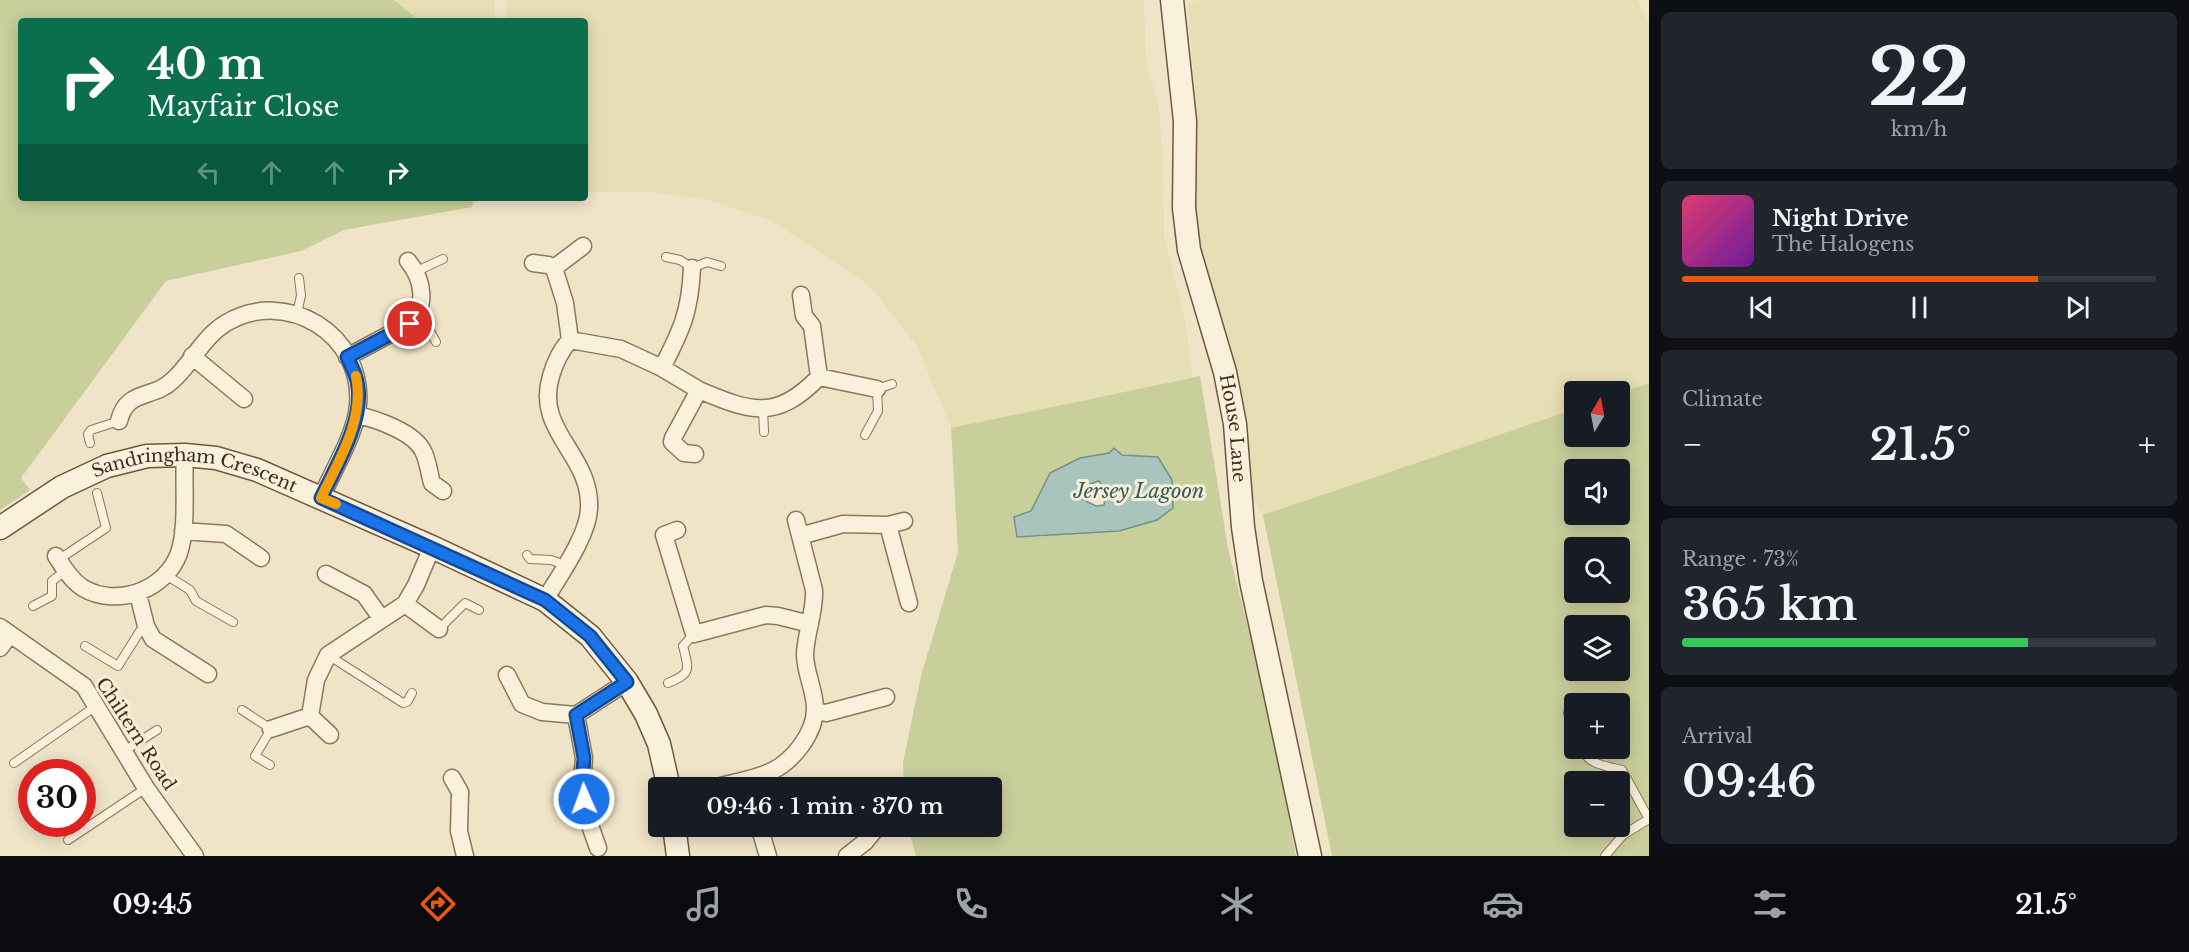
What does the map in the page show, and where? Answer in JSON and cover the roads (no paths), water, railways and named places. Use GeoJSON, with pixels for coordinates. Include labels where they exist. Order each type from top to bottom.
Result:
{"type":"FeatureCollection","features":[{"type":"Feature","properties":{"kind":"street","name":"House Lane"},"geometry":{"type":"LineString","coordinates":[[1172,0],[1185,121],[1184,208],[1189,250],[1225,372],[1235,424],[1240,498],[1251,581],[1310,856]]}},
{"type":"Feature","properties":{"kind":"street"},"geometry":{"type":"LineString","coordinates":[[554,268],[583,246]]}},
{"type":"Feature","properties":{"kind":"street"},"geometry":{"type":"LineString","coordinates":[[533,263],[554,268],[565,303],[570,340],[560,352],[550,378],[547,389],[548,411],[551,420],[583,472],[588,486],[589,511],[587,525],[545,600]]}},
{"type":"Feature","properties":{"kind":"street"},"geometry":{"type":"LineString","coordinates":[[347,357],[410,324],[416,318],[421,298],[421,283],[412,266]]}},
{"type":"Feature","properties":{"kind":"street"},"geometry":{"type":"LineString","coordinates":[[662,368],[686,317],[691,298],[692,268]]}},
{"type":"Feature","properties":{"kind":"street"},"geometry":{"type":"LineString","coordinates":[[801,295],[804,316],[812,326],[819,377]]}},
{"type":"Feature","properties":{"kind":"street"},"geometry":{"type":"LineString","coordinates":[[118,421],[121,411],[134,397],[157,391],[173,381],[192,356],[224,323],[258,311],[278,310],[297,314],[330,333],[347,357],[356,376],[358,389],[357,415],[321,498]]}},
{"type":"Feature","properties":{"kind":"street"},"geometry":{"type":"LineString","coordinates":[[570,340],[621,349],[662,368],[699,390],[738,406],[763,409],[780,406],[794,399],[819,377]]}},
{"type":"Feature","properties":{"kind":"street"},"geometry":{"type":"LineString","coordinates":[[192,356],[244,399]]}},
{"type":"Feature","properties":{"kind":"street"},"geometry":{"type":"LineString","coordinates":[[819,377],[884,387]]}},
{"type":"Feature","properties":{"kind":"street"},"geometry":{"type":"LineString","coordinates":[[695,454],[684,453],[672,442],[699,390]]}},
{"type":"Feature","properties":{"kind":"street"},"geometry":{"type":"LineString","coordinates":[[357,415],[376,419],[411,437],[423,450],[432,483],[443,491]]}},
{"type":"Feature","properties":{"kind":"street"},"geometry":{"type":"LineString","coordinates":[[60,562],[83,588],[108,597],[138,594],[166,575],[179,553],[183,531],[185,455]]}},
{"type":"Feature","properties":{"kind":"street","name":"Sandringham Crescent"},"geometry":{"type":"LineString","coordinates":[[0,528],[62,487],[107,466],[147,456],[185,455],[216,458],[257,470],[432,547],[545,600],[590,636],[627,682],[646,714],[659,744],[666,777]]}},
{"type":"Feature","properties":{"kind":"street"},"geometry":{"type":"LineString","coordinates":[[760,777],[790,759],[808,733],[815,711],[813,686],[807,671],[805,654],[814,590],[798,528],[896,523],[909,603]]}},
{"type":"Feature","properties":{"kind":"street"},"geometry":{"type":"LineString","coordinates":[[677,530],[664,535],[694,634],[766,615],[810,624]]}},
{"type":"Feature","properties":{"kind":"street"},"geometry":{"type":"LineString","coordinates":[[183,531],[226,534],[261,558]]}},
{"type":"Feature","properties":{"kind":"street"},"geometry":{"type":"LineString","coordinates":[[310,716],[316,680],[328,655],[405,604],[416,585],[432,547]]}},
{"type":"Feature","properties":{"kind":"street"},"geometry":{"type":"LineString","coordinates":[[326,574],[364,594],[381,618]]}},
{"type":"Feature","properties":{"kind":"street"},"geometry":{"type":"LineString","coordinates":[[138,594],[146,626],[153,639],[208,674]]}},
{"type":"Feature","properties":{"kind":"street"},"geometry":{"type":"LineString","coordinates":[[405,604],[439,629]]}},
{"type":"Feature","properties":{"kind":"street"},"geometry":{"type":"LineString","coordinates":[[0,648],[5,631]]}},
{"type":"Feature","properties":{"kind":"street","name":"Chiltern Road"},"geometry":{"type":"LineString","coordinates":[[5,631],[84,686],[146,788],[195,856]]}},
{"type":"Feature","properties":{"kind":"street"},"geometry":{"type":"LineString","coordinates":[[507,675],[522,704],[542,712],[576,715],[627,682]]}},
{"type":"Feature","properties":{"kind":"street"},"geometry":{"type":"LineString","coordinates":[[815,711],[826,713],[886,697]]}},
{"type":"Feature","properties":{"kind":"street"},"geometry":{"type":"LineString","coordinates":[[576,715],[584,758],[582,783],[586,814],[598,848]]}},
{"type":"Feature","properties":{"kind":"street"},"geometry":{"type":"LineString","coordinates":[[271,729],[310,716]]}},
{"type":"Feature","properties":{"kind":"street"},"geometry":{"type":"LineString","coordinates":[[310,716],[330,735]]}},
{"type":"Feature","properties":{"kind":"street"},"geometry":{"type":"LineString","coordinates":[[452,778],[460,792],[459,831],[465,856]]}},
{"type":"Feature","properties":{"kind":"street"},"geometry":{"type":"LineString","coordinates":[[675,837],[678,856]]}},
{"type":"Feature","properties":{"kind":"street"},"geometry":{"type":"LineString","coordinates":[[762,837],[768,856]]}},
{"type":"Feature","properties":{"kind":"street"},"geometry":{"type":"LineString","coordinates":[[847,856],[869,837]]}},
{"type":"Feature","properties":{"kind":"lane"},"geometry":{"type":"LineString","coordinates":[[666,257],[692,268],[707,262],[721,266]]}},
{"type":"Feature","properties":{"kind":"lane"},"geometry":{"type":"LineString","coordinates":[[412,266],[443,259]]}},
{"type":"Feature","properties":{"kind":"lane"},"geometry":{"type":"LineString","coordinates":[[297,314],[301,295],[299,278]]}},
{"type":"Feature","properties":{"kind":"lane"},"geometry":{"type":"LineString","coordinates":[[416,318],[426,324],[436,342]]}},
{"type":"Feature","properties":{"kind":"lane"},"geometry":{"type":"LineString","coordinates":[[865,435],[878,411],[884,387]]}},
{"type":"Feature","properties":{"kind":"lane"},"geometry":{"type":"LineString","coordinates":[[763,409],[764,432]]}},
{"type":"Feature","properties":{"kind":"lane"},"geometry":{"type":"LineString","coordinates":[[90,443],[88,434],[91,430],[118,421]]}},
{"type":"Feature","properties":{"kind":"lane"},"geometry":{"type":"LineString","coordinates":[[33,606],[52,596],[52,581],[60,562],[106,528],[97,493]]}},
{"type":"Feature","properties":{"kind":"lane"},"geometry":{"type":"LineString","coordinates":[[527,555],[530,559],[551,560],[565,565]]}},
{"type":"Feature","properties":{"kind":"lane"},"geometry":{"type":"LineString","coordinates":[[166,575],[190,590],[196,601],[233,622]]}},
{"type":"Feature","properties":{"kind":"lane"},"geometry":{"type":"LineString","coordinates":[[439,629],[465,603],[479,610]]}},
{"type":"Feature","properties":{"kind":"lane"},"geometry":{"type":"LineString","coordinates":[[85,646],[118,666],[140,631],[146,626]]}},
{"type":"Feature","properties":{"kind":"lane"},"geometry":{"type":"LineString","coordinates":[[668,683],[684,677],[687,673],[689,667],[683,646],[694,634]]}},
{"type":"Feature","properties":{"kind":"lane"},"geometry":{"type":"LineString","coordinates":[[328,655],[403,703],[407,702],[412,693]]}},
{"type":"Feature","properties":{"kind":"lane"},"geometry":{"type":"LineString","coordinates":[[14,763],[96,706]]}},
{"type":"Feature","properties":{"kind":"lane"},"geometry":{"type":"LineString","coordinates":[[242,710],[271,729],[255,756],[270,765]]}},
{"type":"Feature","properties":{"kind":"lane"},"geometry":{"type":"LineString","coordinates":[[124,751],[157,730]]}},
{"type":"Feature","properties":{"kind":"lane"},"geometry":{"type":"LineString","coordinates":[[1588,759],[1597,764],[1622,770],[1649,819],[1623,836],[1605,856]]}},
{"type":"Feature","properties":{"kind":"lane"},"geometry":{"type":"LineString","coordinates":[[69,840],[146,788]]}},
{"type":"Feature","properties":{"kind":"water","name":"Jersey Lagoon"},"geometry":{"type":"Polygon","coordinates":[[[1114,448],[1122,455],[1158,457],[1172,480],[1173,508],[1157,520],[1119,531],[1017,537],[1014,517],[1031,511],[1050,473],[1080,458],[1109,453],[1114,448]],[[1099,481],[1082,487],[1082,499],[1096,506],[1104,505],[1106,492],[1099,481]]]}}]}
